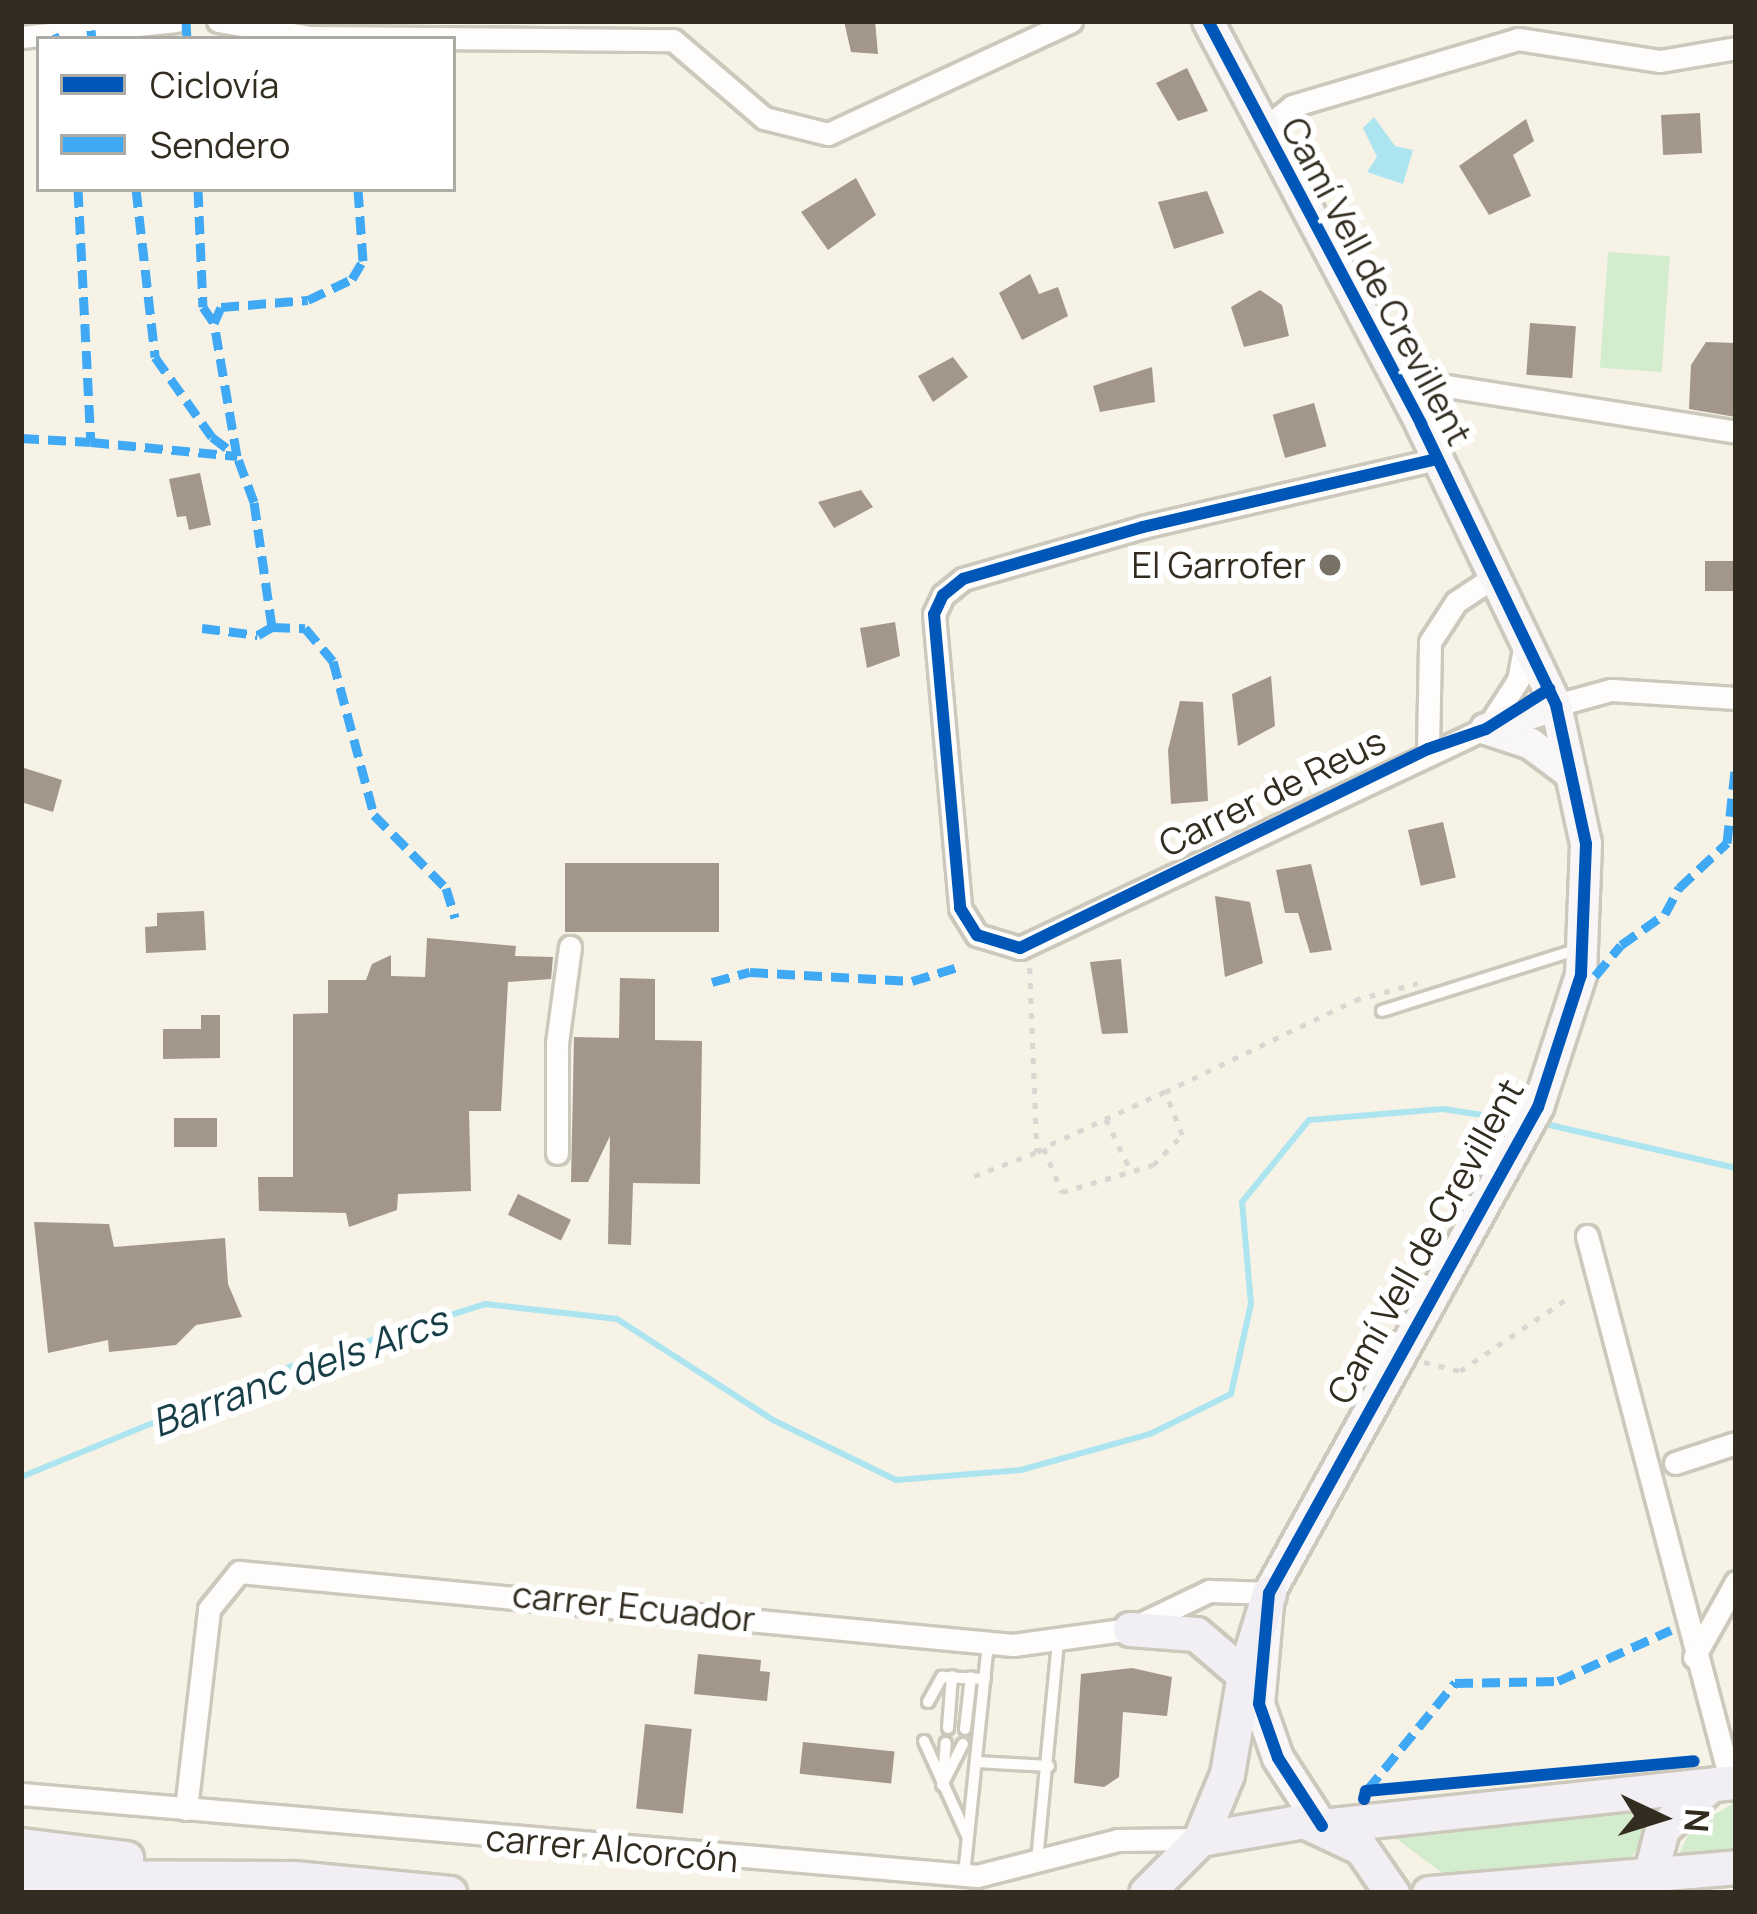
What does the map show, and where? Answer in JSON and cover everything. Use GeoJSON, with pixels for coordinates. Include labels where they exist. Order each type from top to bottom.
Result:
{"type":"FeatureCollection","features":[{"type":"Feature","properties":{"kind":"main road"},"geometry":{"type":"LineString","coordinates":[[1118,1893],[1152,1883],[1200,1839],[1227,1774],[1244,1675],[1269,1593]]}},
{"type":"Feature","properties":{"kind":"main road"},"geometry":{"type":"LineString","coordinates":[[1130,1629],[1196,1634],[1244,1675]]}},
{"type":"Feature","properties":{"kind":"main road"},"geometry":{"type":"LineString","coordinates":[[1200,1839],[1277,1823],[1322,1826],[1725,1784]]}},
{"type":"Feature","properties":{"kind":"main road"},"geometry":{"type":"LineString","coordinates":[[1645,1884],[1662,1829],[1725,1784]]}},
{"type":"Feature","properties":{"kind":"main road"},"geometry":{"type":"LineString","coordinates":[[1322,1826],[1361,1848],[1392,1893]]}},
{"type":"Feature","properties":{"kind":"main road"},"geometry":{"type":"LineString","coordinates":[[21,1845],[449,1893]]}},
{"type":"Feature","properties":{"kind":"main road"},"geometry":{"type":"LineString","coordinates":[[1429,1893],[1645,1884],[1736,1868]]}},
{"type":"Feature","properties":{"kind":"main road"},"geometry":{"type":"LineString","coordinates":[[21,1877],[294,1878]]}},
{"type":"Feature","properties":{"kind":"street"},"geometry":{"type":"LineString","coordinates":[[39,36],[176,21]]}},
{"type":"Feature","properties":{"kind":"street"},"geometry":{"type":"LineString","coordinates":[[218,21],[299,36]]}},
{"type":"Feature","properties":{"kind":"street"},"geometry":{"type":"LineString","coordinates":[[456,39],[674,40],[764,118],[827,134],[1071,21]]}},
{"type":"Feature","properties":{"kind":"street","name":"Camí Vell de Crevillent"},"geometry":{"type":"LineString","coordinates":[[1208,21],[1396,378],[1552,696],[1586,844],[1584,948],[1552,1070],[1513,1159],[1404,1344],[1269,1593],[1259,1704],[1278,1758],[1322,1826]]}},
{"type":"Feature","properties":{"kind":"street"},"geometry":{"type":"LineString","coordinates":[[1264,129],[1292,106],[1518,39],[1660,61],[1736,48]]}},
{"type":"Feature","properties":{"kind":"street"},"geometry":{"type":"LineString","coordinates":[[1396,378],[1736,432]]}},
{"type":"Feature","properties":{"kind":"street"},"geometry":{"type":"LineString","coordinates":[[1025,955],[977,935],[960,908],[934,614],[943,596],[963,579],[1143,527],[1437,459]]}},
{"type":"Feature","properties":{"kind":"street"},"geometry":{"type":"LineString","coordinates":[[1428,749],[1430,642],[1456,602],[1492,578]]}},
{"type":"Feature","properties":{"kind":"street"},"geometry":{"type":"LineString","coordinates":[[1486,729],[1518,680],[1525,642]]}},
{"type":"Feature","properties":{"kind":"street"},"geometry":{"type":"LineString","coordinates":[[1486,729],[1552,696],[1611,690],[1736,698]]}},
{"type":"Feature","properties":{"kind":"street"},"geometry":{"type":"LineString","coordinates":[[1486,729],[1531,744],[1571,774]]}},
{"type":"Feature","properties":{"kind":"street","name":"Carrer de Reus"},"geometry":{"type":"LineString","coordinates":[[1025,955],[1428,749],[1486,729]]}},
{"type":"Feature","properties":{"kind":"street"},"geometry":{"type":"LineString","coordinates":[[557,1153],[557,1042],[570,946]]}},
{"type":"Feature","properties":{"kind":"street"},"geometry":{"type":"LineString","coordinates":[[1587,1236],[1725,1784]]}},
{"type":"Feature","properties":{"kind":"street"},"geometry":{"type":"LineString","coordinates":[[1675,1463],[1736,1443]]}},
{"type":"Feature","properties":{"kind":"street","name":"carrer Ecuador"},"geometry":{"type":"LineString","coordinates":[[186,1810],[209,1609],[239,1572],[988,1642],[1130,1629],[1184,1597],[1269,1593]]}},
{"type":"Feature","properties":{"kind":"street"},"geometry":{"type":"LineString","coordinates":[[1694,1657],[1736,1582]]}},
{"type":"Feature","properties":{"kind":"street","name":"carrer Alcorcón"},"geometry":{"type":"LineString","coordinates":[[21,1794],[964,1875],[1036,1864],[1118,1840],[1200,1839]]}},
{"type":"Feature","properties":{"kind":"lane"},"geometry":{"type":"LineString","coordinates":[[1382,1011],[1584,948]]}},
{"type":"Feature","properties":{"kind":"lane"},"geometry":{"type":"LineString","coordinates":[[1036,1864],[1058,1639]]}},
{"type":"Feature","properties":{"kind":"lane"},"geometry":{"type":"LineString","coordinates":[[965,1729],[988,1642]]}},
{"type":"Feature","properties":{"kind":"lane"},"geometry":{"type":"LineString","coordinates":[[928,1702],[934,1682],[952,1676],[978,1678]]}},
{"type":"Feature","properties":{"kind":"lane"},"geometry":{"type":"LineString","coordinates":[[948,1727],[952,1676]]}},
{"type":"Feature","properties":{"kind":"lane"},"geometry":{"type":"LineString","coordinates":[[964,1875],[976,1762],[978,1678]]}},
{"type":"Feature","properties":{"kind":"lane"},"geometry":{"type":"LineString","coordinates":[[924,1741],[968,1837]]}},
{"type":"Feature","properties":{"kind":"lane"},"geometry":{"type":"LineString","coordinates":[[943,1785],[946,1743]]}},
{"type":"Feature","properties":{"kind":"lane"},"geometry":{"type":"LineString","coordinates":[[943,1785],[964,1744]]}},
{"type":"Feature","properties":{"kind":"lane"},"geometry":{"type":"LineString","coordinates":[[976,1762],[1048,1766]]}},
{"type":"Feature","properties":{"kind":"path"},"geometry":{"type":"LineString","coordinates":[[1025,955],[1041,1150],[1063,1192],[1153,1165],[1182,1135],[1165,1091]]}},
{"type":"Feature","properties":{"kind":"path"},"geometry":{"type":"LineString","coordinates":[[974,1176],[1041,1150],[1355,1000],[1416,979],[1427,998]]}},
{"type":"Feature","properties":{"kind":"path"},"geometry":{"type":"LineString","coordinates":[[1106,1119],[1132,1173]]}},
{"type":"Feature","properties":{"kind":"path"},"geometry":{"type":"LineString","coordinates":[[1404,1344],[1428,1366],[1460,1371],[1571,1296]]}},
{"type":"Feature","properties":{"kind":"green space"},"geometry":{"type":"Polygon","coordinates":[[[1608,252],[1670,256],[1662,372],[1600,368],[1608,252]]]}},
{"type":"Feature","properties":{"kind":"green space"},"geometry":{"type":"Polygon","coordinates":[[[1736,1802],[1736,1851],[1678,1856],[1692,1827],[1736,1802]]]}},
{"type":"Feature","properties":{"kind":"green space"},"geometry":{"type":"Polygon","coordinates":[[[1662,1805],[1628,1864],[1449,1878],[1386,1831],[1662,1805]]]}},
{"type":"Feature","properties":{"kind":"water"},"geometry":{"type":"Polygon","coordinates":[[[1374,117],[1395,146],[1413,150],[1403,184],[1367,172],[1377,157],[1363,128],[1374,117]]]}},
{"type":"Feature","properties":{"kind":"building"},"geometry":{"type":"Polygon","coordinates":[[[844,21],[875,21],[878,54],[851,52],[844,21]]]}},
{"type":"Feature","properties":{"kind":"building"},"geometry":{"type":"Polygon","coordinates":[[[1187,68],[1208,111],[1178,121],[1156,83],[1187,68]]]}},
{"type":"Feature","properties":{"kind":"building"},"geometry":{"type":"Polygon","coordinates":[[[1700,113],[1702,153],[1663,155],[1661,115],[1700,113]]]}},
{"type":"Feature","properties":{"kind":"building"},"geometry":{"type":"Polygon","coordinates":[[[1526,119],[1534,141],[1513,155],[1531,196],[1489,215],[1459,166],[1526,119]]]}},
{"type":"Feature","properties":{"kind":"building"},"geometry":{"type":"Polygon","coordinates":[[[856,178],[876,215],[828,250],[801,212],[856,178]]]}},
{"type":"Feature","properties":{"kind":"building"},"geometry":{"type":"Polygon","coordinates":[[[1207,191],[1224,233],[1174,249],[1158,202],[1207,191]]]}},
{"type":"Feature","properties":{"kind":"building"},"geometry":{"type":"Polygon","coordinates":[[[1030,274],[1039,294],[1058,287],[1068,316],[1022,340],[999,293],[1030,274]]]}},
{"type":"Feature","properties":{"kind":"building"},"geometry":{"type":"Polygon","coordinates":[[[1260,290],[1282,305],[1289,336],[1244,347],[1231,307],[1260,290]]]}},
{"type":"Feature","properties":{"kind":"building"},"geometry":{"type":"Polygon","coordinates":[[[1530,323],[1576,326],[1572,378],[1526,375],[1530,323]]]}},
{"type":"Feature","properties":{"kind":"building"},"geometry":{"type":"Polygon","coordinates":[[[1706,342],[1736,343],[1736,417],[1689,409],[1691,365],[1706,342]]]}},
{"type":"Feature","properties":{"kind":"building"},"geometry":{"type":"Polygon","coordinates":[[[953,357],[968,377],[933,402],[918,376],[953,357]]]}},
{"type":"Feature","properties":{"kind":"building"},"geometry":{"type":"Polygon","coordinates":[[[1152,367],[1155,402],[1100,412],[1093,386],[1152,367]]]}},
{"type":"Feature","properties":{"kind":"building"},"geometry":{"type":"Polygon","coordinates":[[[1314,403],[1326,446],[1285,458],[1273,415],[1314,403]]]}},
{"type":"Feature","properties":{"kind":"building"},"geometry":{"type":"Polygon","coordinates":[[[200,473],[211,525],[189,530],[186,516],[177,517],[169,479],[200,473]]]}},
{"type":"Feature","properties":{"kind":"building"},"geometry":{"type":"Polygon","coordinates":[[[861,490],[873,507],[834,528],[818,502],[861,490]]]}},
{"type":"Feature","properties":{"kind":"building"},"geometry":{"type":"Polygon","coordinates":[[[1705,561],[1736,561],[1736,591],[1705,591],[1705,561]]]}},
{"type":"Feature","properties":{"kind":"building"},"geometry":{"type":"Polygon","coordinates":[[[895,622],[900,656],[867,668],[860,628],[895,622]]]}},
{"type":"Feature","properties":{"kind":"building"},"geometry":{"type":"Polygon","coordinates":[[[1271,676],[1275,726],[1238,746],[1232,694],[1271,676]]]}},
{"type":"Feature","properties":{"kind":"building"},"geometry":{"type":"Polygon","coordinates":[[[1180,701],[1203,702],[1208,801],[1171,804],[1168,750],[1180,701]]]}},
{"type":"Feature","properties":{"kind":"building"},"geometry":{"type":"Polygon","coordinates":[[[21,767],[62,780],[53,812],[21,802],[21,767]]]}},
{"type":"Feature","properties":{"kind":"building"},"geometry":{"type":"Polygon","coordinates":[[[1443,822],[1456,878],[1421,886],[1408,830],[1443,822]]]}},
{"type":"Feature","properties":{"kind":"building"},"geometry":{"type":"Polygon","coordinates":[[[565,863],[719,863],[719,932],[565,932],[565,863]]]}},
{"type":"Feature","properties":{"kind":"building"},"geometry":{"type":"Polygon","coordinates":[[[1311,864],[1332,950],[1310,953],[1298,913],[1285,913],[1276,870],[1311,864]]]}},
{"type":"Feature","properties":{"kind":"building"},"geometry":{"type":"Polygon","coordinates":[[[1215,896],[1250,902],[1263,963],[1225,977],[1215,896]]]}},
{"type":"Feature","properties":{"kind":"building"},"geometry":{"type":"Polygon","coordinates":[[[204,911],[206,950],[146,953],[145,927],[157,926],[157,913],[204,911]]]}},
{"type":"Feature","properties":{"kind":"building"},"geometry":{"type":"Polygon","coordinates":[[[427,938],[516,946],[515,956],[553,957],[551,979],[508,982],[501,1111],[469,1111],[471,1191],[398,1194],[397,1210],[349,1227],[346,1213],[259,1211],[258,1177],[293,1177],[293,1014],[328,1013],[328,980],[366,980],[372,964],[391,955],[391,976],[425,977],[427,938]]]}},
{"type":"Feature","properties":{"kind":"building"},"geometry":{"type":"Polygon","coordinates":[[[1121,959],[1128,1033],[1102,1034],[1090,962],[1121,959]]]}},
{"type":"Feature","properties":{"kind":"building"},"geometry":{"type":"Polygon","coordinates":[[[620,978],[655,979],[655,1040],[702,1041],[700,1184],[633,1183],[631,1245],[608,1244],[610,1136],[588,1182],[571,1182],[574,1037],[619,1038],[620,978]]]}},
{"type":"Feature","properties":{"kind":"building"},"geometry":{"type":"Polygon","coordinates":[[[201,1015],[220,1015],[220,1058],[163,1059],[163,1029],[201,1029],[201,1015]]]}},
{"type":"Feature","properties":{"kind":"building"},"geometry":{"type":"Polygon","coordinates":[[[174,1118],[217,1118],[217,1147],[174,1147],[174,1118]]]}},
{"type":"Feature","properties":{"kind":"building"},"geometry":{"type":"Polygon","coordinates":[[[518,1194],[571,1220],[561,1241],[508,1215],[518,1194]]]}},
{"type":"Feature","properties":{"kind":"building"},"geometry":{"type":"Polygon","coordinates":[[[34,1222],[109,1224],[114,1247],[225,1238],[228,1284],[242,1317],[196,1325],[176,1345],[109,1352],[108,1340],[48,1353],[34,1222]]]}},
{"type":"Feature","properties":{"kind":"building"},"geometry":{"type":"Polygon","coordinates":[[[698,1654],[761,1660],[760,1671],[770,1672],[767,1701],[694,1694],[698,1654]]]}},
{"type":"Feature","properties":{"kind":"building"},"geometry":{"type":"Polygon","coordinates":[[[1132,1668],[1172,1677],[1167,1716],[1123,1712],[1119,1777],[1104,1787],[1074,1783],[1081,1674],[1132,1668]]]}},
{"type":"Feature","properties":{"kind":"building"},"geometry":{"type":"Polygon","coordinates":[[[645,1724],[692,1729],[683,1813],[636,1809],[645,1724]]]}},
{"type":"Feature","properties":{"kind":"building"},"geometry":{"type":"Polygon","coordinates":[[[803,1742],[894,1752],[891,1783],[800,1774],[803,1742]]]}},
{"type":"Feature","properties":{"kind":"waterway","name":"Barranc dels Arcs"},"geometry":{"type":"LineString","coordinates":[[21,1477],[299,1363],[485,1304],[617,1319],[773,1420],[896,1480],[1021,1470],[1150,1434],[1231,1394],[1251,1304],[1242,1202],[1309,1120],[1443,1109],[1522,1121]]}},
{"type":"Feature","properties":{"kind":"waterway","name":"Barranc dels Arcs"},"geometry":{"type":"LineString","coordinates":[[1541,1123],[1736,1168]]}},
{"type":"Feature","properties":{"kind":"marked path"},"geometry":{"type":"LineString","coordinates":[[186,21],[187,36]]}},
{"type":"Feature","properties":{"kind":"marked path"},"geometry":{"type":"LineString","coordinates":[[91,30],[92,36]]}},
{"type":"Feature","properties":{"kind":"marked path"},"geometry":{"type":"LineString","coordinates":[[78,192],[91,442],[237,456]]}},
{"type":"Feature","properties":{"kind":"marked path"},"geometry":{"type":"LineString","coordinates":[[136,192],[155,357],[212,437],[237,456]]}},
{"type":"Feature","properties":{"kind":"marked path"},"geometry":{"type":"LineString","coordinates":[[198,192],[203,307],[214,323]]}},
{"type":"Feature","properties":{"kind":"marked path"},"geometry":{"type":"LineString","coordinates":[[202,628],[258,635],[272,627],[254,502],[237,456],[214,323],[221,307],[308,300],[352,279],[363,261],[358,192]]}},
{"type":"Feature","properties":{"kind":"marked path"},"geometry":{"type":"LineString","coordinates":[[21,438],[91,442]]}},
{"type":"Feature","properties":{"kind":"marked path"},"geometry":{"type":"LineString","coordinates":[[272,627],[305,628],[333,661],[374,815],[446,888],[455,918]]}},
{"type":"Feature","properties":{"kind":"marked path"},"geometry":{"type":"LineString","coordinates":[[1595,976],[1621,945],[1665,914],[1679,888],[1727,843],[1736,762]]}},
{"type":"Feature","properties":{"kind":"marked path"},"geometry":{"type":"LineString","coordinates":[[712,982],[750,972],[912,981],[958,967]]}},
{"type":"Feature","properties":{"kind":"marked path"},"geometry":{"type":"LineString","coordinates":[[1367,1790],[1455,1683],[1558,1681],[1671,1630]]}},
{"type":"Feature","properties":{"kind":"cycle path"},"geometry":{"type":"LineString","coordinates":[[1208,21],[1421,424],[1556,705],[1586,844],[1581,975],[1538,1107],[1269,1593],[1259,1704],[1278,1758],[1322,1826]]}},
{"type":"Feature","properties":{"kind":"cycle path"},"geometry":{"type":"LineString","coordinates":[[1437,459],[1143,527],[963,579],[943,595],[934,614],[960,908],[977,935],[1020,948],[1428,749],[1486,729],[1549,689]]}},
{"type":"Feature","properties":{"kind":"cycle path"},"geometry":{"type":"LineString","coordinates":[[1364,1799],[1366,1791],[1694,1761]]}},
{"type":"Feature","properties":{"kind":"place","name":"El Garrofer"},"geometry":{"type":"Point","coordinates":[1330,565]}}]}
